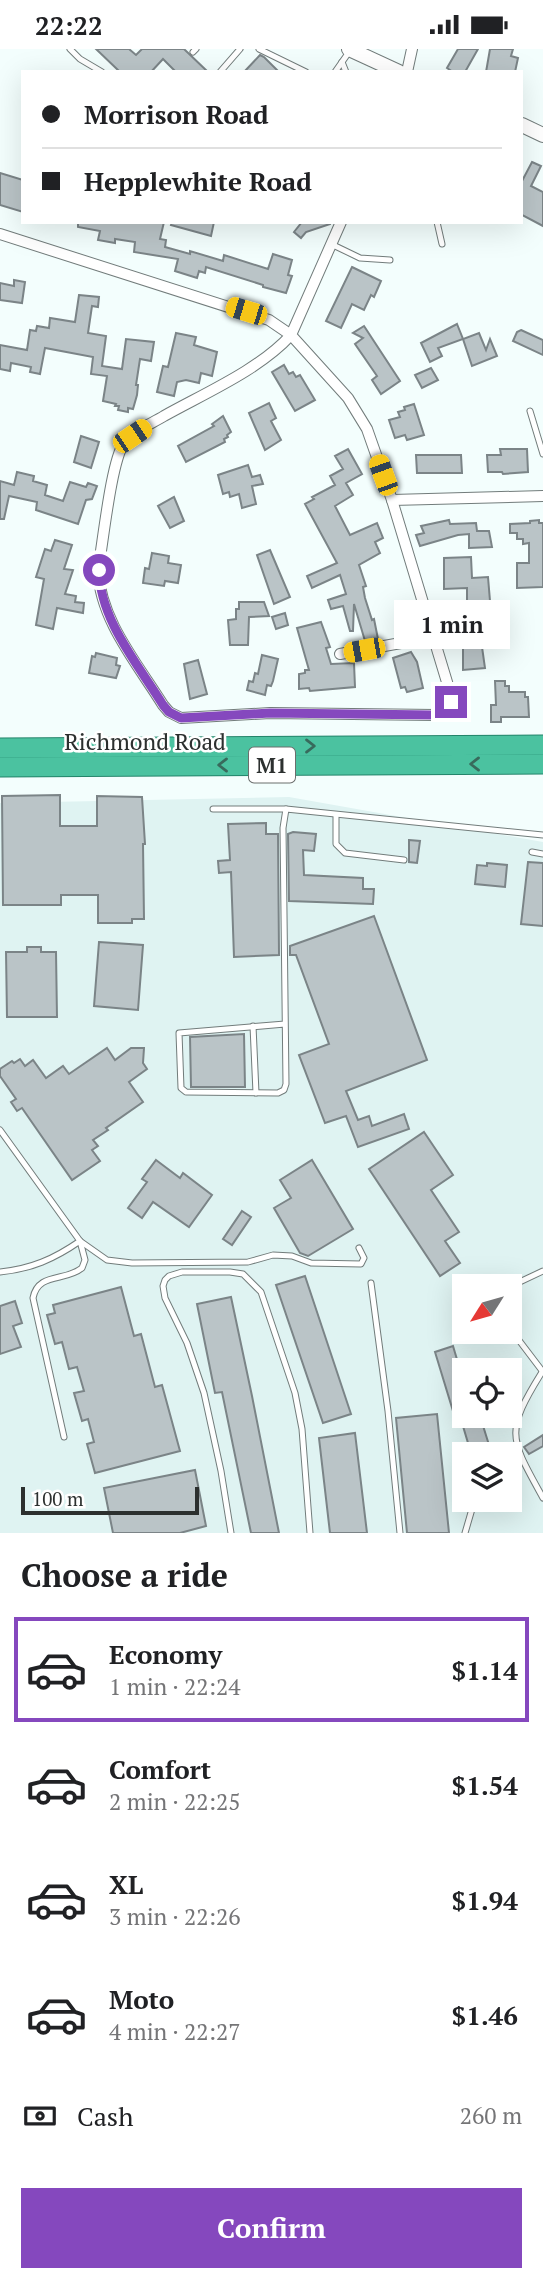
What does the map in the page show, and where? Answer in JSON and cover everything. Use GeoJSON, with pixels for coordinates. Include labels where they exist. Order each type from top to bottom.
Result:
{"type":"FeatureCollection","features":[{"type":"Feature","properties":{"kind":"highway","name":"Richmond Road"},"geometry":{"type":"LineString","coordinates":[[0,748],[543,745]]}},
{"type":"Feature","properties":{"kind":"highway","name":"Richmond Road"},"geometry":{"type":"LineString","coordinates":[[0,767],[543,764]]}},
{"type":"Feature","properties":{"kind":"street"},"geometry":{"type":"LineString","coordinates":[[407,70],[412,49]]}},
{"type":"Feature","properties":{"kind":"street"},"geometry":{"type":"LineString","coordinates":[[347,53],[394,70]]}},
{"type":"Feature","properties":{"kind":"street"},"geometry":{"type":"LineString","coordinates":[[523,125],[543,135]]}},
{"type":"Feature","properties":{"kind":"street"},"geometry":{"type":"LineString","coordinates":[[0,234],[269,320],[291,335],[348,398],[359,413],[393,500],[450,692],[449,708],[444,713],[435,715],[270,713],[189,719],[174,716],[163,705],[107,614],[99,585],[99,570],[118,455],[124,443],[281,346],[291,335],[340,224]]}},
{"type":"Feature","properties":{"kind":"street"},"geometry":{"type":"LineString","coordinates":[[393,500],[543,496]]}},
{"type":"Feature","properties":{"kind":"street"},"geometry":{"type":"LineString","coordinates":[[340,654],[434,637]]}},
{"type":"Feature","properties":{"kind":"lane"},"geometry":{"type":"LineString","coordinates":[[71,49],[80,59],[99,70]]}},
{"type":"Feature","properties":{"kind":"lane"},"geometry":{"type":"LineString","coordinates":[[222,70],[240,49]]}},
{"type":"Feature","properties":{"kind":"lane"},"geometry":{"type":"LineString","coordinates":[[259,49],[302,70]]}},
{"type":"Feature","properties":{"kind":"lane"},"geometry":{"type":"LineString","coordinates":[[336,70],[347,53]]}},
{"type":"Feature","properties":{"kind":"lane"},"geometry":{"type":"LineString","coordinates":[[438,224],[442,244]]}},
{"type":"Feature","properties":{"kind":"lane"},"geometry":{"type":"LineString","coordinates":[[331,244],[360,258],[390,260]]}},
{"type":"Feature","properties":{"kind":"lane"},"geometry":{"type":"LineString","coordinates":[[530,411],[543,454]]}},
{"type":"Feature","properties":{"kind":"lane"},"geometry":{"type":"LineString","coordinates":[[213,809],[286,809],[543,835]]}},
{"type":"Feature","properties":{"kind":"lane"},"geometry":{"type":"LineString","coordinates":[[285,1024],[181,1032],[178,1035],[183,1090],[278,1093],[284,1090],[286,1084],[283,828],[286,809]]}},
{"type":"Feature","properties":{"kind":"lane"},"geometry":{"type":"LineString","coordinates":[[336,815],[336,844],[345,853],[404,860]]}},
{"type":"Feature","properties":{"kind":"lane"},"geometry":{"type":"LineString","coordinates":[[532,852],[543,853]]}},
{"type":"Feature","properties":{"kind":"lane"},"geometry":{"type":"LineString","coordinates":[[254,1026],[256,1093]]}},
{"type":"Feature","properties":{"kind":"lane"},"geometry":{"type":"LineString","coordinates":[[0,1130],[79,1241],[85,1259],[82,1268],[68,1277],[45,1280],[35,1290],[33,1298],[64,1437]]}},
{"type":"Feature","properties":{"kind":"lane"},"geometry":{"type":"LineString","coordinates":[[79,1241],[107,1260],[132,1263],[248,1262],[273,1255],[292,1256],[311,1263],[361,1264],[365,1258],[359,1248]]}},
{"type":"Feature","properties":{"kind":"lane"},"geometry":{"type":"LineString","coordinates":[[0,1272],[24,1269],[47,1261],[79,1241]]}},
{"type":"Feature","properties":{"kind":"lane"},"geometry":{"type":"LineString","coordinates":[[522,1279],[543,1271]]}},
{"type":"Feature","properties":{"kind":"lane"},"geometry":{"type":"LineString","coordinates":[[232,1533],[204,1393],[187,1343],[165,1298],[165,1280],[182,1272],[243,1274],[261,1292],[295,1393],[302,1429],[310,1533]]}},
{"type":"Feature","properties":{"kind":"lane"},"geometry":{"type":"LineString","coordinates":[[370,1283],[388,1411],[400,1533]]}},
{"type":"Feature","properties":{"kind":"lane"},"geometry":{"type":"LineString","coordinates":[[516,1442],[516,1421],[525,1400],[543,1372],[522,1342]]}},
{"type":"Feature","properties":{"kind":"lane"},"geometry":{"type":"LineString","coordinates":[[522,1460],[543,1498]]}},
{"type":"Feature","properties":{"kind":"lane"},"geometry":{"type":"LineString","coordinates":[[465,1533],[471,1512]]}},
{"type":"Feature","properties":{"kind":"shaded area"},"geometry":{"type":"Polygon","coordinates":[[[289,797],[543,842],[543,1533],[0,1533],[0,803],[289,797]]]}},
{"type":"Feature","properties":{"kind":"building"},"geometry":{"type":"Polygon","coordinates":[[[96,49],[129,49],[136,55],[142,49],[184,49],[206,70],[174,70],[163,59],[153,70],[118,70],[96,49]]]}},
{"type":"Feature","properties":{"kind":"building"},"geometry":{"type":"Polygon","coordinates":[[[458,49],[478,49],[466,70],[447,68],[458,49]]]}},
{"type":"Feature","properties":{"kind":"building"},"geometry":{"type":"Polygon","coordinates":[[[490,49],[513,49],[511,56],[518,58],[515,70],[486,70],[490,49]]]}},
{"type":"Feature","properties":{"kind":"building"},"geometry":{"type":"Polygon","coordinates":[[[260,55],[277,70],[246,70],[260,55]]]}},
{"type":"Feature","properties":{"kind":"building"},"geometry":{"type":"Polygon","coordinates":[[[532,162],[541,166],[531,186],[543,192],[543,226],[523,216],[523,179],[532,162]]]}},
{"type":"Feature","properties":{"kind":"building"},"geometry":{"type":"Polygon","coordinates":[[[0,173],[21,179],[21,211],[0,205],[0,173]]]}},
{"type":"Feature","properties":{"kind":"building"},"geometry":{"type":"Polygon","coordinates":[[[78,224],[164,224],[160,239],[166,240],[165,247],[223,261],[224,255],[268,269],[273,254],[292,260],[288,275],[292,276],[286,293],[206,267],[205,273],[199,271],[197,278],[175,271],[178,259],[134,252],[135,242],[98,240],[100,231],[78,227],[78,224]]]}},
{"type":"Feature","properties":{"kind":"building"},"geometry":{"type":"Polygon","coordinates":[[[171,224],[214,224],[211,236],[171,224]]]}},
{"type":"Feature","properties":{"kind":"building"},"geometry":{"type":"Polygon","coordinates":[[[300,224],[330,224],[306,232],[301,238],[294,232],[300,224]]]}},
{"type":"Feature","properties":{"kind":"building"},"geometry":{"type":"Polygon","coordinates":[[[352,267],[381,281],[364,310],[352,304],[341,328],[326,321],[352,267]]]}},
{"type":"Feature","properties":{"kind":"building"},"geometry":{"type":"Polygon","coordinates":[[[14,280],[25,282],[22,303],[0,300],[0,283],[14,286],[14,280]]]}},
{"type":"Feature","properties":{"kind":"building"},"geometry":{"type":"Polygon","coordinates":[[[79,295],[99,297],[98,307],[92,306],[88,333],[106,336],[102,366],[122,369],[126,339],[154,342],[151,361],[140,359],[137,395],[133,409],[128,408],[128,412],[118,410],[119,406],[115,406],[116,404],[103,401],[107,376],[91,374],[93,357],[45,348],[40,374],[30,372],[31,367],[11,363],[10,371],[0,369],[0,345],[27,350],[30,330],[36,331],[37,326],[49,328],[50,318],[75,322],[79,295]]]}},
{"type":"Feature","properties":{"kind":"building"},"geometry":{"type":"Polygon","coordinates":[[[457,324],[463,339],[438,348],[442,356],[430,362],[421,343],[457,324]]]}},
{"type":"Feature","properties":{"kind":"building"},"geometry":{"type":"Polygon","coordinates":[[[364,326],[400,381],[381,394],[372,380],[377,376],[355,344],[363,338],[353,333],[364,326]]]}},
{"type":"Feature","properties":{"kind":"building"},"geometry":{"type":"Polygon","coordinates":[[[521,330],[543,340],[543,355],[513,341],[521,330]]]}},
{"type":"Feature","properties":{"kind":"building"},"geometry":{"type":"Polygon","coordinates":[[[176,333],[196,337],[194,345],[217,352],[212,376],[201,373],[199,383],[186,380],[177,382],[174,396],[157,392],[163,366],[168,367],[176,333]]]}},
{"type":"Feature","properties":{"kind":"building"},"geometry":{"type":"Polygon","coordinates":[[[479,333],[486,350],[490,339],[497,356],[472,366],[463,339],[479,333]]]}},
{"type":"Feature","properties":{"kind":"building"},"geometry":{"type":"Polygon","coordinates":[[[284,365],[289,374],[293,372],[296,377],[300,375],[315,400],[295,411],[272,372],[284,365]]]}},
{"type":"Feature","properties":{"kind":"building"},"geometry":{"type":"Polygon","coordinates":[[[431,368],[438,380],[422,388],[415,375],[431,368]]]}},
{"type":"Feature","properties":{"kind":"building"},"geometry":{"type":"Polygon","coordinates":[[[269,403],[276,418],[271,421],[281,440],[265,450],[249,413],[269,403]]]}},
{"type":"Feature","properties":{"kind":"building"},"geometry":{"type":"Polygon","coordinates":[[[414,404],[424,435],[407,440],[405,435],[395,438],[389,420],[400,417],[398,412],[414,404]]]}},
{"type":"Feature","properties":{"kind":"building"},"geometry":{"type":"Polygon","coordinates":[[[223,416],[231,432],[224,439],[225,442],[186,462],[178,446],[214,426],[212,424],[223,416]]]}},
{"type":"Feature","properties":{"kind":"building"},"geometry":{"type":"Polygon","coordinates":[[[81,436],[99,442],[91,468],[74,462],[81,436]]]}},
{"type":"Feature","properties":{"kind":"building"},"geometry":{"type":"Polygon","coordinates":[[[348,449],[362,474],[346,483],[353,495],[335,506],[350,535],[377,523],[383,538],[375,542],[380,553],[359,565],[366,586],[363,587],[365,598],[372,620],[374,619],[378,639],[365,641],[354,604],[353,631],[350,631],[343,606],[331,609],[328,600],[346,594],[340,575],[312,588],[307,576],[337,563],[305,504],[314,499],[312,497],[335,485],[330,476],[343,469],[335,456],[348,449]]]}},
{"type":"Feature","properties":{"kind":"building"},"geometry":{"type":"Polygon","coordinates":[[[500,449],[527,449],[528,472],[488,472],[487,455],[501,455],[500,449]]]}},
{"type":"Feature","properties":{"kind":"building"},"geometry":{"type":"Polygon","coordinates":[[[416,455],[461,455],[462,473],[417,473],[416,455]]]}},
{"type":"Feature","properties":{"kind":"building"},"geometry":{"type":"Polygon","coordinates":[[[248,465],[252,477],[260,475],[263,484],[252,486],[256,504],[242,508],[239,494],[230,497],[229,492],[223,494],[218,475],[248,465]]]}},
{"type":"Feature","properties":{"kind":"building"},"geometry":{"type":"Polygon","coordinates":[[[17,472],[34,476],[33,481],[47,485],[45,495],[63,501],[70,482],[86,487],[88,483],[97,486],[92,499],[86,500],[78,524],[36,510],[37,502],[9,496],[4,519],[0,519],[0,481],[14,485],[17,472]]]}},
{"type":"Feature","properties":{"kind":"building"},"geometry":{"type":"Polygon","coordinates":[[[174,497],[184,521],[170,528],[158,506],[174,497]]]}},
{"type":"Feature","properties":{"kind":"building"},"geometry":{"type":"Polygon","coordinates":[[[449,520],[450,524],[476,523],[477,531],[489,531],[492,547],[469,548],[469,534],[420,546],[416,535],[424,533],[421,526],[449,520]]]}},
{"type":"Feature","properties":{"kind":"building"},"geometry":{"type":"Polygon","coordinates":[[[539,520],[539,523],[543,523],[543,587],[517,588],[517,563],[529,563],[529,543],[523,544],[523,539],[517,539],[517,533],[510,533],[510,524],[539,520]]]}},
{"type":"Feature","properties":{"kind":"building"},"geometry":{"type":"Polygon","coordinates":[[[55,540],[72,545],[64,569],[73,570],[65,594],[76,596],[75,602],[84,603],[83,613],[57,608],[53,629],[36,625],[44,579],[36,577],[45,549],[51,551],[55,540]]]}},
{"type":"Feature","properties":{"kind":"building"},"geometry":{"type":"Polygon","coordinates":[[[270,550],[290,597],[274,604],[257,555],[270,550]]]}},
{"type":"Feature","properties":{"kind":"building"},"geometry":{"type":"Polygon","coordinates":[[[152,553],[169,556],[168,563],[181,565],[178,583],[165,581],[164,586],[143,583],[145,568],[149,569],[152,553]]]}},
{"type":"Feature","properties":{"kind":"building"},"geometry":{"type":"Polygon","coordinates":[[[471,557],[472,578],[488,577],[490,601],[502,601],[502,612],[509,612],[509,621],[496,622],[497,646],[482,647],[485,668],[463,670],[463,647],[467,646],[467,588],[444,589],[444,558],[471,557]]]}},
{"type":"Feature","properties":{"kind":"building"},"geometry":{"type":"Polygon","coordinates":[[[239,602],[264,602],[269,616],[249,617],[248,645],[230,645],[228,620],[236,619],[239,602]]]}},
{"type":"Feature","properties":{"kind":"building"},"geometry":{"type":"Polygon","coordinates":[[[285,613],[288,625],[276,629],[272,617],[285,613]]]}},
{"type":"Feature","properties":{"kind":"building"},"geometry":{"type":"Polygon","coordinates":[[[321,622],[330,647],[326,648],[331,664],[354,663],[355,687],[310,691],[309,688],[299,689],[299,674],[309,670],[297,628],[321,622]]]}},
{"type":"Feature","properties":{"kind":"building"},"geometry":{"type":"Polygon","coordinates":[[[411,652],[417,662],[423,688],[407,692],[405,687],[401,688],[393,658],[411,652]]]}},
{"type":"Feature","properties":{"kind":"building"},"geometry":{"type":"Polygon","coordinates":[[[96,653],[117,658],[116,665],[120,666],[116,678],[89,673],[92,656],[95,657],[96,653]]]}},
{"type":"Feature","properties":{"kind":"building"},"geometry":{"type":"Polygon","coordinates":[[[262,655],[278,659],[273,681],[271,686],[267,685],[265,695],[247,690],[249,681],[253,682],[255,673],[258,674],[262,655]]]}},
{"type":"Feature","properties":{"kind":"building"},"geometry":{"type":"Polygon","coordinates":[[[198,660],[207,694],[190,699],[184,664],[198,660]]]}},
{"type":"Feature","properties":{"kind":"building"},"geometry":{"type":"Polygon","coordinates":[[[495,681],[505,681],[509,692],[525,692],[525,697],[528,697],[529,717],[501,717],[501,722],[491,722],[491,705],[496,705],[495,681]]]}},
{"type":"Feature","properties":{"kind":"building"},"geometry":{"type":"Polygon","coordinates":[[[60,795],[60,826],[97,826],[97,796],[142,797],[145,844],[144,919],[132,919],[132,923],[98,923],[98,895],[61,895],[61,905],[3,905],[2,796],[60,795]]]}},
{"type":"Feature","properties":{"kind":"building"},"geometry":{"type":"Polygon","coordinates":[[[266,823],[266,834],[278,834],[279,955],[234,957],[231,872],[219,873],[218,861],[230,860],[228,824],[266,823]]]}},
{"type":"Feature","properties":{"kind":"building"},"geometry":{"type":"Polygon","coordinates":[[[288,834],[316,834],[314,851],[303,850],[304,875],[363,878],[363,889],[374,889],[373,904],[289,901],[288,834]]]}},
{"type":"Feature","properties":{"kind":"building"},"geometry":{"type":"Polygon","coordinates":[[[409,840],[420,841],[417,863],[409,862],[409,840]]]}},
{"type":"Feature","properties":{"kind":"building"},"geometry":{"type":"Polygon","coordinates":[[[528,862],[543,863],[543,926],[521,924],[528,862]]]}},
{"type":"Feature","properties":{"kind":"building"},"geometry":{"type":"Polygon","coordinates":[[[487,863],[507,865],[505,887],[475,884],[477,865],[487,866],[487,863]]]}},
{"type":"Feature","properties":{"kind":"building"},"geometry":{"type":"Polygon","coordinates":[[[374,916],[427,1060],[346,1091],[358,1120],[369,1116],[372,1126],[404,1114],[409,1129],[358,1147],[346,1116],[325,1123],[299,1055],[329,1044],[296,955],[290,955],[290,946],[374,916]]]}},
{"type":"Feature","properties":{"kind":"building"},"geometry":{"type":"Polygon","coordinates":[[[99,942],[143,945],[138,1010],[94,1006],[99,942]]]}},
{"type":"Feature","properties":{"kind":"building"},"geometry":{"type":"Polygon","coordinates":[[[27,947],[41,947],[41,952],[56,952],[57,1017],[7,1017],[6,952],[27,952],[27,947]]]}},
{"type":"Feature","properties":{"kind":"building"},"geometry":{"type":"Polygon","coordinates":[[[244,1034],[245,1087],[191,1087],[190,1037],[244,1034]]]}},
{"type":"Feature","properties":{"kind":"building"},"geometry":{"type":"Polygon","coordinates":[[[107,1048],[115,1060],[131,1048],[144,1048],[143,1063],[147,1069],[129,1082],[143,1102],[93,1140],[98,1146],[92,1150],[100,1161],[72,1180],[22,1108],[17,1111],[11,1102],[16,1099],[0,1076],[0,1069],[20,1059],[25,1066],[33,1060],[46,1078],[63,1066],[69,1074],[107,1048]]]}},
{"type":"Feature","properties":{"kind":"building"},"geometry":{"type":"Polygon","coordinates":[[[424,1132],[453,1175],[431,1190],[459,1232],[445,1241],[460,1263],[440,1276],[369,1169],[424,1132]]]}},
{"type":"Feature","properties":{"kind":"building"},"geometry":{"type":"Polygon","coordinates":[[[156,1160],[180,1178],[183,1173],[212,1195],[189,1227],[153,1202],[142,1218],[128,1208],[147,1182],[142,1179],[156,1160]]]}},
{"type":"Feature","properties":{"kind":"building"},"geometry":{"type":"Polygon","coordinates":[[[312,1160],[353,1229],[308,1256],[300,1253],[274,1208],[291,1198],[280,1180],[312,1160]]]}},
{"type":"Feature","properties":{"kind":"building"},"geometry":{"type":"Polygon","coordinates":[[[242,1211],[251,1217],[232,1245],[223,1239],[242,1211]]]}},
{"type":"Feature","properties":{"kind":"building"},"geometry":{"type":"Polygon","coordinates":[[[305,1276],[351,1414],[323,1423],[276,1285],[305,1276]]]}},
{"type":"Feature","properties":{"kind":"building"},"geometry":{"type":"Polygon","coordinates":[[[121,1287],[134,1336],[141,1334],[155,1387],[162,1385],[180,1451],[95,1473],[87,1444],[94,1442],[88,1419],[82,1421],[74,1393],[84,1391],[77,1367],[69,1369],[62,1342],[55,1344],[47,1315],[55,1313],[53,1305],[121,1287]]]}},
{"type":"Feature","properties":{"kind":"building"},"geometry":{"type":"Polygon","coordinates":[[[231,1297],[279,1533],[251,1533],[222,1392],[215,1393],[197,1304],[231,1297]]]}},
{"type":"Feature","properties":{"kind":"building"},"geometry":{"type":"Polygon","coordinates":[[[15,1301],[22,1323],[13,1326],[21,1347],[0,1354],[0,1306],[15,1301]]]}},
{"type":"Feature","properties":{"kind":"building"},"geometry":{"type":"Polygon","coordinates":[[[453,1346],[457,1358],[452,1358],[452,1408],[435,1352],[453,1346]]]}},
{"type":"Feature","properties":{"kind":"building"},"geometry":{"type":"Polygon","coordinates":[[[437,1414],[449,1533],[407,1533],[396,1418],[437,1414]]]}},
{"type":"Feature","properties":{"kind":"building"},"geometry":{"type":"Polygon","coordinates":[[[464,1428],[484,1428],[488,1442],[468,1442],[464,1428]]]}},
{"type":"Feature","properties":{"kind":"building"},"geometry":{"type":"Polygon","coordinates":[[[355,1433],[367,1533],[330,1533],[319,1438],[355,1433]]]}},
{"type":"Feature","properties":{"kind":"building"},"geometry":{"type":"Polygon","coordinates":[[[543,1435],[543,1446],[529,1454],[524,1447],[543,1435]]]}},
{"type":"Feature","properties":{"kind":"building"},"geometry":{"type":"Polygon","coordinates":[[[195,1470],[206,1526],[180,1533],[113,1533],[104,1488],[195,1470]]]}},
{"type":"Feature","properties":{"kind":"route"},"geometry":{"type":"LineString","coordinates":[[99,570],[99,585],[107,614],[163,705],[174,716],[189,719],[270,713],[435,715],[444,713],[451,702]]}}]}
